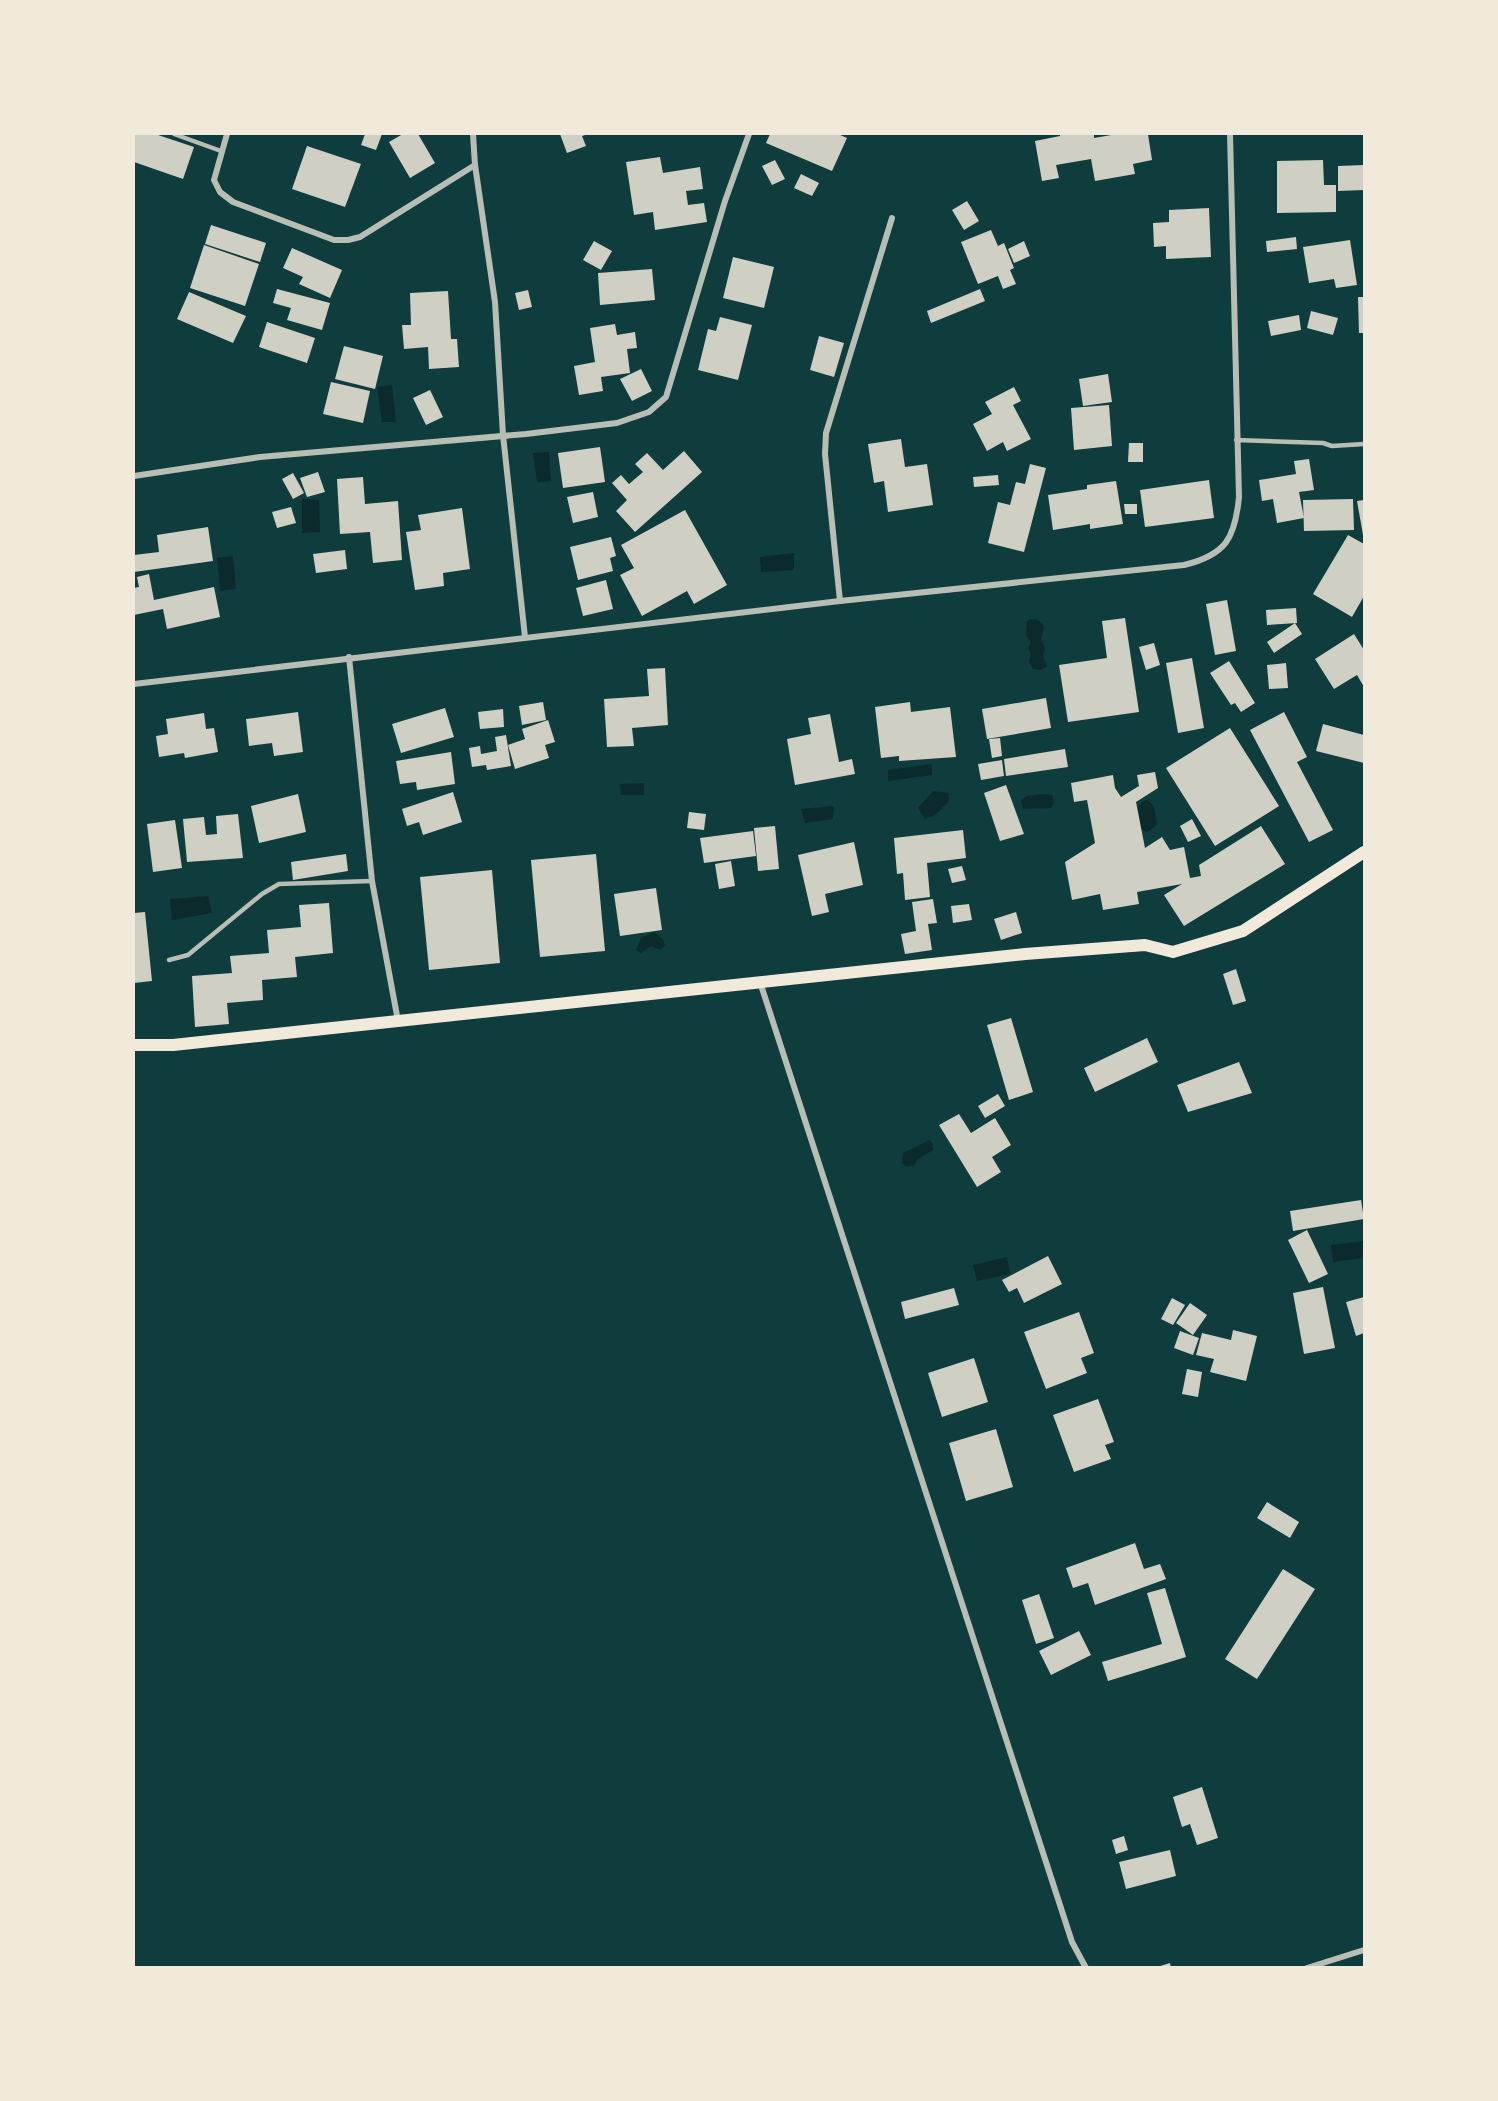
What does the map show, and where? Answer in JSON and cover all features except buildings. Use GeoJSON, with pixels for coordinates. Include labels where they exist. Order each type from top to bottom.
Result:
{"type":"FeatureCollection","features":[{"type":"Feature","properties":{"kind":"main road"},"geometry":{"type":"LineString","coordinates":[[134,1046],[173,1045],[759,981],[1145,945],[1173,952],[1243,931],[1365,852]]}},
{"type":"Feature","properties":{"kind":"street"},"geometry":{"type":"LineString","coordinates":[[227,134],[214,180],[216,188],[225,197],[264,215],[334,240],[360,237],[475,165]]}},
{"type":"Feature","properties":{"kind":"street"},"geometry":{"type":"LineString","coordinates":[[473,134],[475,165],[495,302],[503,435],[525,637]]}},
{"type":"Feature","properties":{"kind":"street"},"geometry":{"type":"LineString","coordinates":[[134,476],[260,458],[617,423],[650,412],[666,397],[725,201],[749,134]]}},
{"type":"Feature","properties":{"kind":"street"},"geometry":{"type":"LineString","coordinates":[[134,684],[840,601],[1134,571],[1199,561],[1221,549],[1230,538],[1236,520],[1239,497],[1230,134]]}},
{"type":"Feature","properties":{"kind":"street"},"geometry":{"type":"LineString","coordinates":[[840,601],[825,454],[826,434],[892,218]]}},
{"type":"Feature","properties":{"kind":"street"},"geometry":{"type":"LineString","coordinates":[[349,657],[372,881],[398,1022]]}},
{"type":"Feature","properties":{"kind":"street"},"geometry":{"type":"LineString","coordinates":[[759,981],[1072,1942],[1086,1968]]}},
{"type":"Feature","properties":{"kind":"street"},"geometry":{"type":"LineString","coordinates":[[1307,1968],[1365,1950]]}},
{"type":"Feature","properties":{"kind":"lane"},"geometry":{"type":"LineString","coordinates":[[174,134],[221,151]]}},
{"type":"Feature","properties":{"kind":"lane"},"geometry":{"type":"LineString","coordinates":[[1236,440],[1323,443],[1332,446],[1365,444]]}},
{"type":"Feature","properties":{"kind":"lane"},"geometry":{"type":"LineString","coordinates":[[169,960],[188,956],[262,894],[279,884],[372,881]]}},
{"type":"Feature","properties":{"kind":"water"},"geometry":{"type":"Polygon","coordinates":[[[392,385],[396,422],[382,422],[377,387],[392,385]]]}},
{"type":"Feature","properties":{"kind":"water"},"geometry":{"type":"Polygon","coordinates":[[[549,452],[551,481],[537,482],[533,453],[549,452]]]}},
{"type":"Feature","properties":{"kind":"water"},"geometry":{"type":"Polygon","coordinates":[[[302,499],[319,500],[320,532],[302,533],[302,499]]]}},
{"type":"Feature","properties":{"kind":"water"},"geometry":{"type":"Polygon","coordinates":[[[794,553],[794,570],[761,572],[760,557],[794,553]]]}},
{"type":"Feature","properties":{"kind":"water"},"geometry":{"type":"Polygon","coordinates":[[[233,556],[236,589],[220,591],[217,558],[233,556]]]}},
{"type":"Feature","properties":{"kind":"water"},"geometry":{"type":"Polygon","coordinates":[[[1038,620],[1044,626],[1041,639],[1045,648],[1043,656],[1047,666],[1041,670],[1033,669],[1029,662],[1031,654],[1028,648],[1031,642],[1026,635],[1027,621],[1038,620]]]}},
{"type":"Feature","properties":{"kind":"water"},"geometry":{"type":"Polygon","coordinates":[[[932,764],[932,775],[888,781],[888,770],[932,764]]]}},
{"type":"Feature","properties":{"kind":"water"},"geometry":{"type":"Polygon","coordinates":[[[644,783],[644,795],[621,795],[620,784],[644,783]]]}},
{"type":"Feature","properties":{"kind":"water"},"geometry":{"type":"Polygon","coordinates":[[[933,791],[948,793],[949,801],[934,816],[925,819],[918,808],[933,791]]]}},
{"type":"Feature","properties":{"kind":"water"},"geometry":{"type":"Polygon","coordinates":[[[1052,795],[1054,802],[1051,808],[1023,809],[1021,800],[1027,796],[1052,795]]]}},
{"type":"Feature","properties":{"kind":"water"},"geometry":{"type":"Polygon","coordinates":[[[1147,800],[1154,806],[1157,825],[1147,832],[1141,829],[1138,808],[1143,801],[1147,800]]]}},
{"type":"Feature","properties":{"kind":"water"},"geometry":{"type":"Polygon","coordinates":[[[834,806],[833,819],[805,823],[801,809],[834,806]]]}},
{"type":"Feature","properties":{"kind":"water"},"geometry":{"type":"Polygon","coordinates":[[[208,896],[212,913],[172,920],[170,899],[208,896]]]}},
{"type":"Feature","properties":{"kind":"water"},"geometry":{"type":"Polygon","coordinates":[[[654,932],[663,939],[665,945],[660,950],[651,946],[641,953],[636,950],[641,938],[654,932]]]}},
{"type":"Feature","properties":{"kind":"water"},"geometry":{"type":"Polygon","coordinates":[[[930,1140],[933,1150],[918,1159],[914,1165],[906,1167],[902,1163],[903,1153],[930,1140]]]}},
{"type":"Feature","properties":{"kind":"water"},"geometry":{"type":"Polygon","coordinates":[[[1363,1241],[1364,1258],[1333,1262],[1331,1245],[1363,1241]]]}},
{"type":"Feature","properties":{"kind":"water"},"geometry":{"type":"Polygon","coordinates":[[[1007,1257],[1010,1274],[977,1281],[973,1265],[1007,1257]]]}}]}
